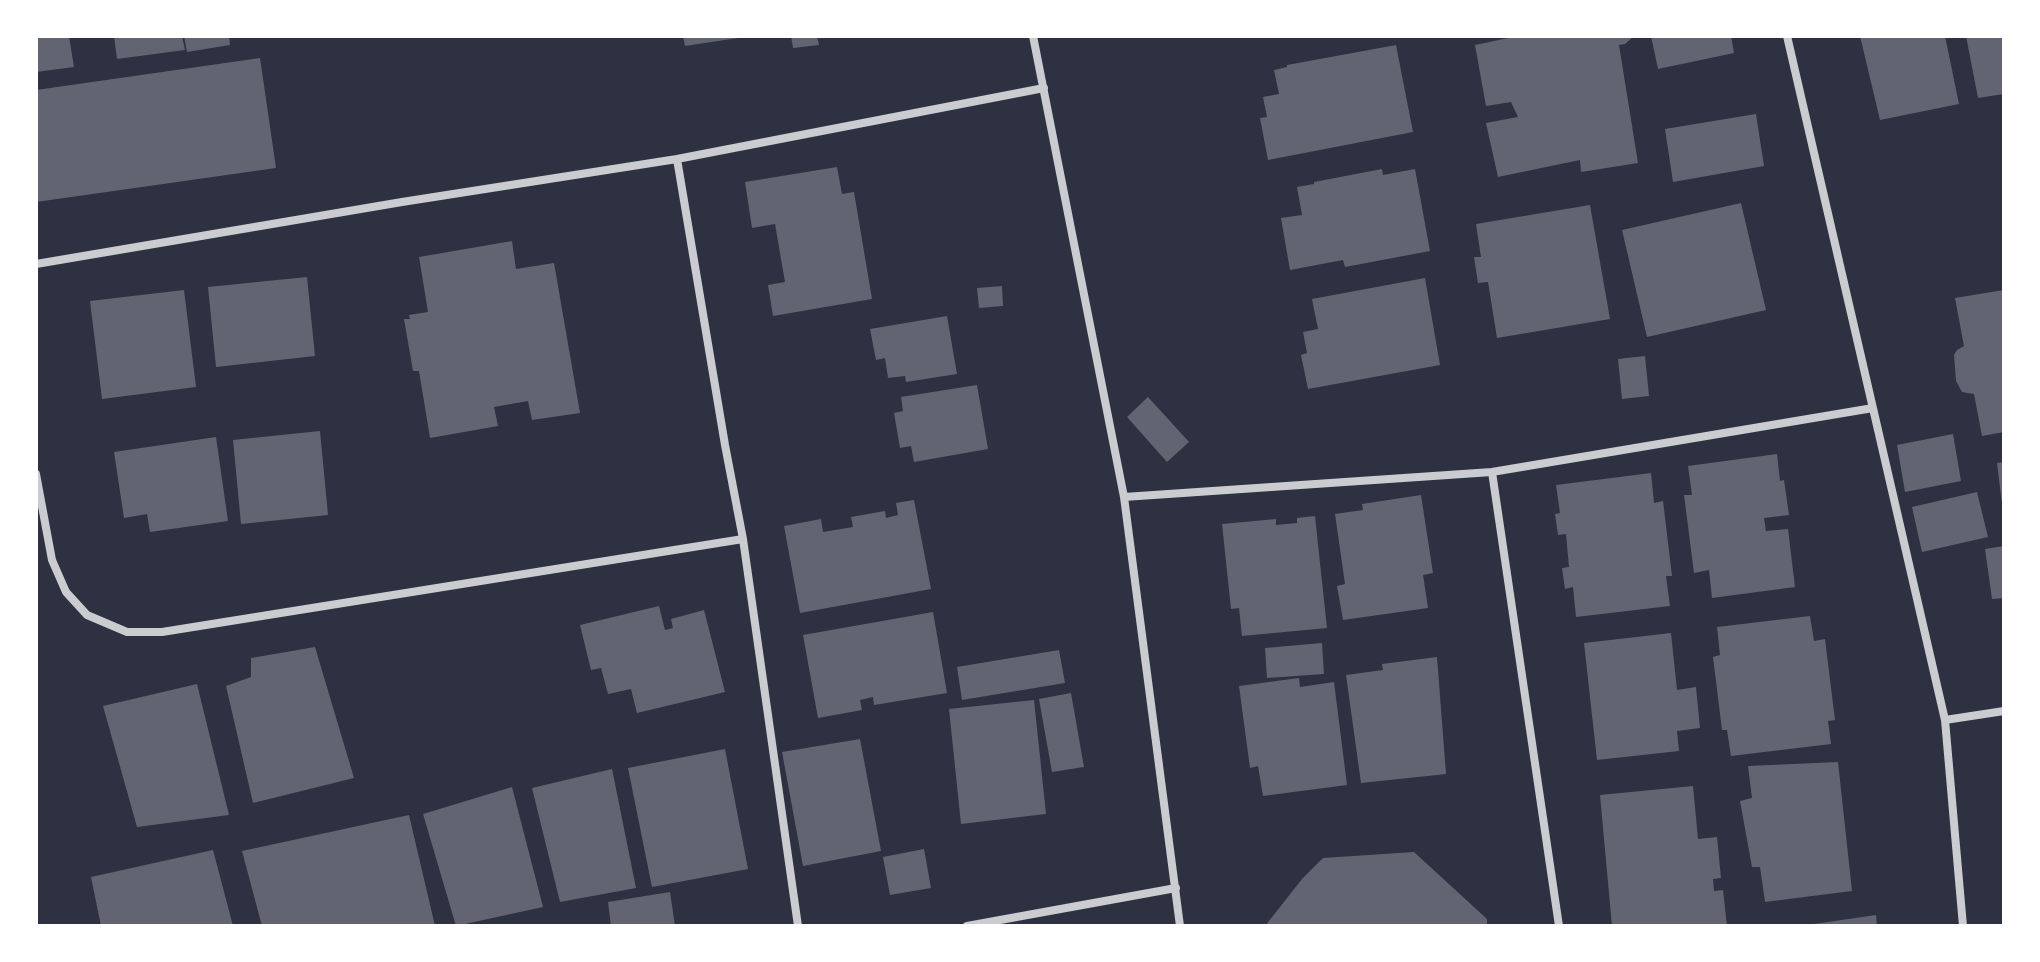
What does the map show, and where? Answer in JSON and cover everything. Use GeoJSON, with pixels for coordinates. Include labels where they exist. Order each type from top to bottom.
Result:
{"type":"FeatureCollection","features":[{"type":"Feature","properties":{"kind":"street"},"geometry":{"type":"LineString","coordinates":[[1033,36],[1124,497],[1180,926]]}},
{"type":"Feature","properties":{"kind":"street"},"geometry":{"type":"LineString","coordinates":[[1787,36],[1945,720],[1963,926]]}},
{"type":"Feature","properties":{"kind":"street"},"geometry":{"type":"LineString","coordinates":[[36,264],[677,159],[1044,88]]}},
{"type":"Feature","properties":{"kind":"street"},"geometry":{"type":"LineString","coordinates":[[677,159],[743,539],[798,926]]}},
{"type":"Feature","properties":{"kind":"street"},"geometry":{"type":"LineString","coordinates":[[1124,497],[1492,472],[1873,408]]}},
{"type":"Feature","properties":{"kind":"street"},"geometry":{"type":"LineString","coordinates":[[1492,472],[1559,926]]}},
{"type":"Feature","properties":{"kind":"street"},"geometry":{"type":"LineString","coordinates":[[36,474],[52,560],[66,592],[87,615],[127,632],[162,632],[743,539]]}},
{"type":"Feature","properties":{"kind":"street"},"geometry":{"type":"LineString","coordinates":[[1945,720],[2004,711]]}},
{"type":"Feature","properties":{"kind":"street"},"geometry":{"type":"LineString","coordinates":[[967,926],[1176,888]]}},
{"type":"Feature","properties":{"kind":"building"},"geometry":{"type":"Polygon","coordinates":[[[36,36],[69,36],[74,67],[36,72],[36,36]]]}},
{"type":"Feature","properties":{"kind":"building"},"geometry":{"type":"Polygon","coordinates":[[[114,36],[182,36],[185,50],[117,59],[114,36]]]}},
{"type":"Feature","properties":{"kind":"building"},"geometry":{"type":"Polygon","coordinates":[[[184,36],[229,36],[230,45],[187,52],[184,36]]]}},
{"type":"Feature","properties":{"kind":"building"},"geometry":{"type":"Polygon","coordinates":[[[683,36],[738,36],[738,38],[685,46],[683,36]]]}},
{"type":"Feature","properties":{"kind":"building"},"geometry":{"type":"Polygon","coordinates":[[[791,36],[817,36],[819,45],[793,48],[791,36]]]}},
{"type":"Feature","properties":{"kind":"building"},"geometry":{"type":"Polygon","coordinates":[[[1518,36],[1634,36],[1619,45],[1638,163],[1581,172],[1580,160],[1498,177],[1486,123],[1518,117],[1511,102],[1486,106],[1475,45],[1518,36]]]}},
{"type":"Feature","properties":{"kind":"building"},"geometry":{"type":"Polygon","coordinates":[[[1651,36],[1731,36],[1734,53],[1658,69],[1651,36]]]}},
{"type":"Feature","properties":{"kind":"building"},"geometry":{"type":"Polygon","coordinates":[[[1860,36],[1945,36],[1959,104],[1880,120],[1860,36]]]}},
{"type":"Feature","properties":{"kind":"building"},"geometry":{"type":"Polygon","coordinates":[[[1966,36],[2004,36],[2004,94],[1978,98],[1966,36]]]}},
{"type":"Feature","properties":{"kind":"building"},"geometry":{"type":"Polygon","coordinates":[[[1396,45],[1413,132],[1268,160],[1260,118],[1267,117],[1263,97],[1279,94],[1274,70],[1396,45]]]}},
{"type":"Feature","properties":{"kind":"building"},"geometry":{"type":"Polygon","coordinates":[[[260,58],[276,168],[36,202],[36,90],[260,58]]]}},
{"type":"Feature","properties":{"kind":"building"},"geometry":{"type":"Polygon","coordinates":[[[1756,114],[1764,166],[1673,182],[1665,129],[1756,114]]]}},
{"type":"Feature","properties":{"kind":"building"},"geometry":{"type":"Polygon","coordinates":[[[837,167],[842,194],[854,192],[872,299],[773,316],[768,285],[785,282],[775,224],[752,228],[745,182],[837,167]]]}},
{"type":"Feature","properties":{"kind":"building"},"geometry":{"type":"Polygon","coordinates":[[[1382,169],[1383,175],[1415,169],[1430,251],[1345,267],[1343,260],[1290,270],[1281,218],[1302,215],[1297,187],[1382,169]]]}},
{"type":"Feature","properties":{"kind":"building"},"geometry":{"type":"Polygon","coordinates":[[[1741,203],[1766,310],[1647,337],[1622,230],[1741,203]]]}},
{"type":"Feature","properties":{"kind":"building"},"geometry":{"type":"Polygon","coordinates":[[[1590,205],[1610,319],[1497,338],[1488,282],[1478,283],[1474,257],[1481,257],[1476,224],[1590,205]]]}},
{"type":"Feature","properties":{"kind":"building"},"geometry":{"type":"Polygon","coordinates":[[[512,241],[516,269],[554,263],[580,413],[532,420],[528,401],[494,407],[498,426],[430,438],[419,371],[413,371],[404,319],[410,319],[409,315],[428,312],[419,257],[512,241]]]}},
{"type":"Feature","properties":{"kind":"building"},"geometry":{"type":"Polygon","coordinates":[[[307,277],[315,356],[216,367],[208,287],[307,277]]]}},
{"type":"Feature","properties":{"kind":"building"},"geometry":{"type":"Polygon","coordinates":[[[1425,278],[1440,365],[1308,389],[1301,355],[1307,353],[1303,332],[1318,329],[1312,299],[1425,278]]]}},
{"type":"Feature","properties":{"kind":"building"},"geometry":{"type":"Polygon","coordinates":[[[1002,286],[1003,306],[979,308],[977,288],[1002,286]]]}},
{"type":"Feature","properties":{"kind":"building"},"geometry":{"type":"Polygon","coordinates":[[[184,290],[196,387],[102,399],[90,301],[184,290]]]}},
{"type":"Feature","properties":{"kind":"building"},"geometry":{"type":"Polygon","coordinates":[[[2004,290],[2004,432],[1982,436],[1974,394],[1962,392],[1956,381],[1954,355],[1964,346],[1955,298],[2004,290]]]}},
{"type":"Feature","properties":{"kind":"building"},"geometry":{"type":"Polygon","coordinates":[[[947,316],[957,374],[906,382],[905,376],[888,378],[885,358],[876,360],[870,329],[947,316]]]}},
{"type":"Feature","properties":{"kind":"building"},"geometry":{"type":"Polygon","coordinates":[[[1645,356],[1649,396],[1622,399],[1618,359],[1645,356]]]}},
{"type":"Feature","properties":{"kind":"building"},"geometry":{"type":"Polygon","coordinates":[[[977,385],[988,449],[914,462],[911,446],[900,448],[894,413],[903,411],[901,397],[977,385]]]}},
{"type":"Feature","properties":{"kind":"building"},"geometry":{"type":"Polygon","coordinates":[[[1148,397],[1189,442],[1167,462],[1127,417],[1148,397]]]}},
{"type":"Feature","properties":{"kind":"building"},"geometry":{"type":"Polygon","coordinates":[[[320,431],[328,515],[241,524],[233,440],[320,431]]]}},
{"type":"Feature","properties":{"kind":"building"},"geometry":{"type":"Polygon","coordinates":[[[1953,434],[1961,481],[1905,492],[1897,445],[1953,434]]]}},
{"type":"Feature","properties":{"kind":"building"},"geometry":{"type":"Polygon","coordinates":[[[216,437],[228,521],[150,532],[147,514],[124,518],[114,452],[216,437]]]}},
{"type":"Feature","properties":{"kind":"building"},"geometry":{"type":"Polygon","coordinates":[[[1777,454],[1789,515],[1764,518],[1766,531],[1788,529],[1795,587],[1712,598],[1709,570],[1694,573],[1684,495],[1692,495],[1688,466],[1777,454]]]}},
{"type":"Feature","properties":{"kind":"building"},"geometry":{"type":"Polygon","coordinates":[[[2004,462],[2004,504],[2002,504],[1997,463],[2004,462]]]}},
{"type":"Feature","properties":{"kind":"building"},"geometry":{"type":"Polygon","coordinates":[[[1651,473],[1654,503],[1663,501],[1672,576],[1666,576],[1670,606],[1576,617],[1573,587],[1565,589],[1562,568],[1569,567],[1566,534],[1558,535],[1555,514],[1560,513],[1556,485],[1651,473]]]}},
{"type":"Feature","properties":{"kind":"building"},"geometry":{"type":"Polygon","coordinates":[[[1977,492],[1988,537],[1922,552],[1912,507],[1977,492]]]}},
{"type":"Feature","properties":{"kind":"building"},"geometry":{"type":"Polygon","coordinates":[[[1421,495],[1433,573],[1423,575],[1428,608],[1343,620],[1337,586],[1345,584],[1335,514],[1363,510],[1362,504],[1421,495]]]}},
{"type":"Feature","properties":{"kind":"building"},"geometry":{"type":"Polygon","coordinates":[[[914,500],[931,589],[800,613],[784,526],[821,519],[823,532],[853,527],[851,517],[885,511],[886,518],[898,515],[896,503],[914,500]]]}},
{"type":"Feature","properties":{"kind":"building"},"geometry":{"type":"Polygon","coordinates":[[[1315,516],[1327,628],[1242,636],[1239,608],[1231,609],[1222,524],[1276,519],[1276,525],[1297,523],[1297,518],[1315,516]]]}},
{"type":"Feature","properties":{"kind":"building"},"geometry":{"type":"Polygon","coordinates":[[[2004,546],[2004,598],[1992,599],[1985,549],[2004,546]]]}},
{"type":"Feature","properties":{"kind":"building"},"geometry":{"type":"Polygon","coordinates":[[[659,606],[665,630],[673,628],[671,619],[704,610],[725,692],[637,713],[631,689],[608,694],[601,668],[591,670],[580,625],[659,606]]]}},
{"type":"Feature","properties":{"kind":"building"},"geometry":{"type":"Polygon","coordinates":[[[933,612],[947,693],[874,705],[873,697],[860,700],[862,710],[818,718],[803,635],[933,612]]]}},
{"type":"Feature","properties":{"kind":"building"},"geometry":{"type":"Polygon","coordinates":[[[1810,616],[1814,641],[1825,639],[1835,720],[1828,721],[1831,744],[1731,756],[1727,730],[1722,730],[1713,657],[1720,655],[1717,627],[1810,616]]]}},
{"type":"Feature","properties":{"kind":"building"},"geometry":{"type":"Polygon","coordinates":[[[1671,633],[1677,690],[1696,687],[1700,728],[1677,731],[1679,751],[1597,760],[1584,643],[1671,633]]]}},
{"type":"Feature","properties":{"kind":"building"},"geometry":{"type":"Polygon","coordinates":[[[1322,643],[1324,674],[1267,678],[1265,648],[1322,643]]]}},
{"type":"Feature","properties":{"kind":"building"},"geometry":{"type":"Polygon","coordinates":[[[315,647],[354,778],[253,803],[226,686],[251,677],[251,658],[315,647]]]}},
{"type":"Feature","properties":{"kind":"building"},"geometry":{"type":"Polygon","coordinates":[[[1059,650],[1065,683],[962,700],[957,667],[1059,650]]]}},
{"type":"Feature","properties":{"kind":"building"},"geometry":{"type":"Polygon","coordinates":[[[1437,657],[1446,774],[1361,783],[1346,675],[1383,670],[1382,664],[1437,657]]]}},
{"type":"Feature","properties":{"kind":"building"},"geometry":{"type":"Polygon","coordinates":[[[1299,678],[1300,687],[1334,682],[1347,785],[1263,796],[1258,766],[1250,768],[1239,686],[1299,678]]]}},
{"type":"Feature","properties":{"kind":"building"},"geometry":{"type":"Polygon","coordinates":[[[197,684],[229,815],[137,827],[103,706],[197,684]]]}},
{"type":"Feature","properties":{"kind":"building"},"geometry":{"type":"Polygon","coordinates":[[[1071,693],[1084,767],[1052,772],[1039,699],[1071,693]]]}},
{"type":"Feature","properties":{"kind":"building"},"geometry":{"type":"Polygon","coordinates":[[[1034,700],[1046,814],[961,824],[949,709],[1034,700]]]}},
{"type":"Feature","properties":{"kind":"building"},"geometry":{"type":"Polygon","coordinates":[[[860,739],[881,851],[803,866],[782,752],[860,739]]]}},
{"type":"Feature","properties":{"kind":"building"},"geometry":{"type":"Polygon","coordinates":[[[725,749],[748,869],[652,887],[628,768],[725,749]]]}},
{"type":"Feature","properties":{"kind":"building"},"geometry":{"type":"Polygon","coordinates":[[[1838,762],[1852,891],[1765,902],[1760,867],[1752,867],[1740,801],[1752,798],[1748,766],[1838,762]]]}},
{"type":"Feature","properties":{"kind":"building"},"geometry":{"type":"Polygon","coordinates":[[[612,769],[636,888],[560,902],[532,788],[612,769]]]}},
{"type":"Feature","properties":{"kind":"building"},"geometry":{"type":"Polygon","coordinates":[[[1693,786],[1698,839],[1717,837],[1721,878],[1713,879],[1714,891],[1723,890],[1727,926],[1612,926],[1600,795],[1693,786]]]}},
{"type":"Feature","properties":{"kind":"building"},"geometry":{"type":"Polygon","coordinates":[[[512,787],[543,907],[456,926],[423,814],[512,787]]]}},
{"type":"Feature","properties":{"kind":"building"},"geometry":{"type":"Polygon","coordinates":[[[409,815],[435,926],[262,926],[242,851],[409,815]]]}},
{"type":"Feature","properties":{"kind":"building"},"geometry":{"type":"Polygon","coordinates":[[[924,849],[931,888],[890,895],[883,857],[924,849]]]}},
{"type":"Feature","properties":{"kind":"building"},"geometry":{"type":"Polygon","coordinates":[[[213,850],[233,926],[101,926],[91,877],[213,850]]]}},
{"type":"Feature","properties":{"kind":"building"},"geometry":{"type":"Polygon","coordinates":[[[1414,852],[1487,919],[1487,926],[1265,926],[1323,858],[1414,852]]]}},
{"type":"Feature","properties":{"kind":"building"},"geometry":{"type":"Polygon","coordinates":[[[670,892],[675,926],[611,926],[608,902],[670,892]]]}},
{"type":"Feature","properties":{"kind":"building"},"geometry":{"type":"Polygon","coordinates":[[[1876,915],[1877,926],[1814,926],[1814,924],[1876,915]]]}}]}
